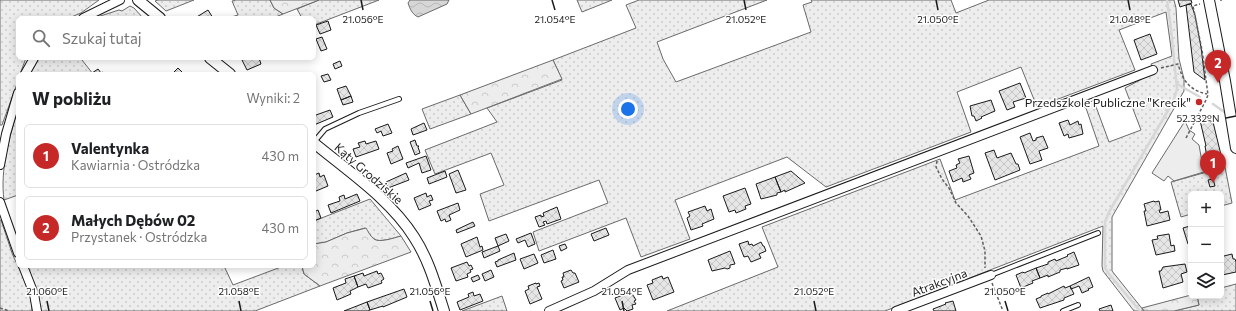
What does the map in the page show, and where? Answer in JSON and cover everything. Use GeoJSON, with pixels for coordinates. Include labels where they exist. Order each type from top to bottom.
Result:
{"type":"FeatureCollection","features":[{"type":"Feature","properties":{"kind":"street"},"geometry":{"type":"LineString","coordinates":[[87,16],[120,0]]}},
{"type":"Feature","properties":{"kind":"street"},"geometry":{"type":"LineString","coordinates":[[138,0],[158,16]]}},
{"type":"Feature","properties":{"kind":"street"},"geometry":{"type":"LineString","coordinates":[[1206,2],[1233,110],[1232,125],[1236,148]]}},
{"type":"Feature","properties":{"kind":"street"},"geometry":{"type":"LineString","coordinates":[[26,72],[33,60]]}},
{"type":"Feature","properties":{"kind":"street"},"geometry":{"type":"LineString","coordinates":[[212,60],[228,72]]}},
{"type":"Feature","properties":{"kind":"street"},"geometry":{"type":"LineString","coordinates":[[549,311],[594,291],[628,270],[1153,70]]}},
{"type":"Feature","properties":{"kind":"street"},"geometry":{"type":"LineString","coordinates":[[0,165],[6,134],[16,100]]}},
{"type":"Feature","properties":{"kind":"street","name":"Kąty Grodziskie"},"geometry":{"type":"LineString","coordinates":[[316,145],[383,200],[404,222],[422,251],[433,276],[444,311]]}},
{"type":"Feature","properties":{"kind":"street"},"geometry":{"type":"LineString","coordinates":[[0,202],[16,247]]}},
{"type":"Feature","properties":{"kind":"street"},"geometry":{"type":"LineString","coordinates":[[24,268],[34,294],[37,311]]}},
{"type":"Feature","properties":{"kind":"street","name":"Atrakcyjna"},"geometry":{"type":"LineString","coordinates":[[896,311],[989,275]]}},
{"type":"Feature","properties":{"kind":"lane"},"geometry":{"type":"LineString","coordinates":[[316,140],[325,129],[359,113],[399,99]]}},
{"type":"Feature","properties":{"kind":"lane"},"geometry":{"type":"LineString","coordinates":[[989,275],[1098,233]]}},
{"type":"Feature","properties":{"kind":"lane"},"geometry":{"type":"LineString","coordinates":[[1063,311],[1078,305]]}},
{"type":"Feature","properties":{"kind":"path"},"geometry":{"type":"LineString","coordinates":[[1186,138],[1206,100],[1207,94],[1202,50],[1193,6],[1206,2]]}},
{"type":"Feature","properties":{"kind":"path"},"geometry":{"type":"LineString","coordinates":[[1153,70],[1178,64],[1182,78],[1187,84],[1202,93],[1207,94]]}},
{"type":"Feature","properties":{"kind":"path"},"geometry":{"type":"LineString","coordinates":[[940,152],[936,167],[956,203],[968,216],[981,236],[985,251],[985,266],[989,275]]}},
{"type":"Feature","properties":{"kind":"path"},"geometry":{"type":"LineString","coordinates":[[993,285],[1004,311]]}},
{"type":"Feature","properties":{"kind":"path"},"geometry":{"type":"LineString","coordinates":[[0,308],[9,311]]}},
{"type":"Feature","properties":{"kind":"green space"},"geometry":{"type":"Polygon","coordinates":[[[0,0],[99,0],[81,13],[74,16],[16,16],[16,60],[25,60],[21,72],[16,72],[16,86],[2,125],[0,125],[0,0]]]}},
{"type":"Feature","properties":{"kind":"green space"},"geometry":{"type":"Polygon","coordinates":[[[194,0],[166,11],[155,1],[194,0]]]}},
{"type":"Feature","properties":{"kind":"green space"},"geometry":{"type":"Polygon","coordinates":[[[270,0],[274,8],[283,14],[278,16],[235,16],[238,15],[232,1],[270,0]]]}},
{"type":"Feature","properties":{"kind":"green space"},"geometry":{"type":"Polygon","coordinates":[[[270,0],[319,0],[283,14],[274,8],[270,0]]]}},
{"type":"Feature","properties":{"kind":"green space"},"geometry":{"type":"Polygon","coordinates":[[[319,0],[379,0],[316,24],[316,16],[301,16],[297,9],[319,0]]]}},
{"type":"Feature","properties":{"kind":"green space"},"geometry":{"type":"Polygon","coordinates":[[[577,0],[612,0],[582,12],[577,0]]]}},
{"type":"Feature","properties":{"kind":"green space"},"geometry":{"type":"Polygon","coordinates":[[[639,0],[767,0],[657,42],[663,59],[676,82],[811,32],[803,5],[812,2],[811,0],[951,0],[956,13],[989,0],[1174,0],[1176,8],[1179,59],[1184,79],[1184,91],[1112,217],[1112,271],[1144,311],[1134,311],[1103,271],[1103,226],[885,311],[667,311],[778,267],[762,227],[940,159],[955,200],[1099,146],[1086,108],[1080,106],[1097,99],[1095,104],[1109,142],[1141,130],[1125,88],[1155,72],[1151,64],[1172,56],[1166,12],[1119,30],[1135,70],[1037,107],[1021,67],[957,92],[971,132],[826,187],[787,157],[675,200],[690,239],[641,257],[626,218],[539,251],[533,232],[608,203],[599,180],[489,221],[480,194],[504,185],[491,153],[435,174],[425,150],[497,122],[487,108],[562,80],[553,60],[636,28],[626,5],[639,0]]]}},
{"type":"Feature","properties":{"kind":"green space"},"geometry":{"type":"Polygon","coordinates":[[[130,6],[141,16],[100,16],[119,10],[122,11],[130,6]]]}},
{"type":"Feature","properties":{"kind":"green space"},"geometry":{"type":"Polygon","coordinates":[[[38,60],[82,60],[91,72],[31,72],[38,60]]]}},
{"type":"Feature","properties":{"kind":"green space"},"geometry":{"type":"Polygon","coordinates":[[[553,60],[562,79],[471,114],[460,95],[553,60]]]}},
{"type":"Feature","properties":{"kind":"green space"},"geometry":{"type":"Polygon","coordinates":[[[460,95],[471,114],[430,129],[422,109],[460,95]]]}},
{"type":"Feature","properties":{"kind":"green space"},"geometry":{"type":"Polygon","coordinates":[[[16,117],[16,196],[4,200],[3,177],[9,143],[16,117]]]}},
{"type":"Feature","properties":{"kind":"green space"},"geometry":{"type":"Polygon","coordinates":[[[1225,167],[1232,203],[1224,205],[1224,191],[1188,191],[1188,215],[1181,217],[1171,182],[1225,167]]]}},
{"type":"Feature","properties":{"kind":"green space"},"geometry":{"type":"Polygon","coordinates":[[[370,199],[401,236],[387,240],[376,240],[365,228],[347,233],[326,242],[316,244],[316,220],[370,199]]]}},
{"type":"Feature","properties":{"kind":"green space"},"geometry":{"type":"Polygon","coordinates":[[[1,220],[16,262],[16,268],[19,268],[28,288],[32,303],[32,311],[0,311],[1,220]]]}},
{"type":"Feature","properties":{"kind":"green space"},"geometry":{"type":"Polygon","coordinates":[[[366,228],[371,236],[376,240],[387,240],[401,236],[411,252],[320,286],[304,274],[302,268],[316,268],[316,244],[326,242],[347,233],[366,228]]]}},
{"type":"Feature","properties":{"kind":"green space"},"geometry":{"type":"Polygon","coordinates":[[[28,268],[225,268],[233,285],[278,268],[302,268],[304,274],[320,286],[255,311],[40,311],[38,294],[28,268]]]}},
{"type":"Feature","properties":{"kind":"green space"},"geometry":{"type":"Polygon","coordinates":[[[1236,284],[1236,311],[1174,311],[1199,305],[1198,299],[1224,299],[1224,287],[1236,284]]]}},
{"type":"Feature","properties":{"kind":"green space"},"geometry":{"type":"Polygon","coordinates":[[[502,296],[507,311],[462,311],[502,296]]]}},
{"type":"Feature","properties":{"kind":"green space"},"geometry":{"type":"Polygon","coordinates":[[[1188,296],[1188,299],[1198,299],[1199,305],[1174,311],[1144,311],[1142,308],[1188,296]]]}},
{"type":"Feature","properties":{"kind":"shaded area"},"geometry":{"type":"Polygon","coordinates":[[[1185,121],[1189,130],[1195,134],[1192,139],[1199,145],[1202,162],[1206,163],[1207,171],[1174,181],[1168,176],[1164,181],[1152,173],[1185,121]]]}},
{"type":"Feature","properties":{"kind":"water"},"geometry":{"type":"Polygon","coordinates":[[[410,0],[449,0],[447,4],[418,17],[410,9],[408,3],[410,0]]]}},
{"type":"Feature","properties":{"kind":"building"},"geometry":{"type":"Polygon","coordinates":[[[1178,0],[1191,0],[1192,3],[1180,7],[1178,0]]]}},
{"type":"Feature","properties":{"kind":"building"},"geometry":{"type":"Polygon","coordinates":[[[1191,4],[1195,15],[1201,47],[1205,80],[1194,72],[1186,5],[1191,4]]]}},
{"type":"Feature","properties":{"kind":"building"},"geometry":{"type":"Polygon","coordinates":[[[208,10],[212,16],[198,16],[208,10]]]}},
{"type":"Feature","properties":{"kind":"building"},"geometry":{"type":"Polygon","coordinates":[[[328,21],[331,30],[320,34],[316,25],[328,21]]]}},
{"type":"Feature","properties":{"kind":"building"},"geometry":{"type":"Polygon","coordinates":[[[1150,34],[1157,54],[1141,60],[1134,40],[1150,34]]]}},
{"type":"Feature","properties":{"kind":"building"},"geometry":{"type":"Polygon","coordinates":[[[322,37],[327,49],[321,51],[316,39],[322,37]]]}},
{"type":"Feature","properties":{"kind":"building"},"geometry":{"type":"Polygon","coordinates":[[[242,60],[260,60],[261,64],[247,70],[242,60]]]}},
{"type":"Feature","properties":{"kind":"building"},"geometry":{"type":"Polygon","coordinates":[[[340,61],[342,66],[335,69],[333,64],[340,61]]]}},
{"type":"Feature","properties":{"kind":"building"},"geometry":{"type":"Polygon","coordinates":[[[178,68],[182,72],[174,72],[178,68]]]}},
{"type":"Feature","properties":{"kind":"building"},"geometry":{"type":"Polygon","coordinates":[[[98,69],[100,72],[94,72],[98,69]]]}},
{"type":"Feature","properties":{"kind":"building"},"geometry":{"type":"Polygon","coordinates":[[[328,74],[331,80],[324,82],[321,76],[328,74]]]}},
{"type":"Feature","properties":{"kind":"building"},"geometry":{"type":"Polygon","coordinates":[[[1020,83],[1026,98],[1013,102],[1015,107],[1007,110],[999,91],[1020,83]]]}},
{"type":"Feature","properties":{"kind":"building"},"geometry":{"type":"Polygon","coordinates":[[[346,86],[351,96],[341,100],[337,89],[346,86]]]}},
{"type":"Feature","properties":{"kind":"building"},"geometry":{"type":"Polygon","coordinates":[[[351,96],[353,102],[343,105],[341,100],[351,96]]]}},
{"type":"Feature","properties":{"kind":"building"},"geometry":{"type":"Polygon","coordinates":[[[991,100],[995,111],[981,117],[982,118],[976,121],[974,116],[972,116],[970,106],[991,100]]]}},
{"type":"Feature","properties":{"kind":"building"},"geometry":{"type":"Polygon","coordinates":[[[330,110],[333,117],[316,124],[316,115],[330,110]]]}},
{"type":"Feature","properties":{"kind":"building"},"geometry":{"type":"Polygon","coordinates":[[[1199,116],[1213,122],[1222,159],[1208,163],[1206,146],[1199,116]]]}},
{"type":"Feature","properties":{"kind":"building"},"geometry":{"type":"Polygon","coordinates":[[[1068,120],[1070,125],[1078,121],[1079,125],[1081,124],[1083,134],[1069,138],[1068,134],[1064,136],[1059,123],[1068,120]]]}},
{"type":"Feature","properties":{"kind":"building"},"geometry":{"type":"Polygon","coordinates":[[[424,123],[427,130],[413,135],[411,129],[424,123]]]}},
{"type":"Feature","properties":{"kind":"building"},"geometry":{"type":"Polygon","coordinates":[[[388,124],[392,133],[383,136],[381,131],[377,133],[375,129],[388,124]]]}},
{"type":"Feature","properties":{"kind":"building"},"geometry":{"type":"Polygon","coordinates":[[[1030,133],[1033,141],[1036,140],[1036,138],[1043,136],[1048,148],[1039,151],[1042,160],[1030,164],[1020,137],[1030,133]]]}},
{"type":"Feature","properties":{"kind":"building"},"geometry":{"type":"Polygon","coordinates":[[[415,140],[417,146],[419,146],[420,153],[415,155],[410,142],[415,140]]]}},
{"type":"Feature","properties":{"kind":"building"},"geometry":{"type":"Polygon","coordinates":[[[365,141],[366,144],[376,141],[379,149],[356,157],[353,149],[360,147],[358,143],[365,141]]]}},
{"type":"Feature","properties":{"kind":"building"},"geometry":{"type":"Polygon","coordinates":[[[398,146],[403,159],[391,164],[387,153],[393,151],[392,149],[398,146]]]}},
{"type":"Feature","properties":{"kind":"building"},"geometry":{"type":"Polygon","coordinates":[[[994,150],[997,158],[1011,153],[1020,170],[995,180],[985,153],[994,150]]]}},
{"type":"Feature","properties":{"kind":"building"},"geometry":{"type":"Polygon","coordinates":[[[426,156],[431,170],[422,173],[419,163],[408,168],[406,163],[426,156]]]}},
{"type":"Feature","properties":{"kind":"building"},"geometry":{"type":"Polygon","coordinates":[[[969,156],[974,173],[969,175],[971,179],[963,182],[962,178],[953,182],[949,171],[957,168],[956,165],[960,163],[958,159],[969,156]]]}},
{"type":"Feature","properties":{"kind":"building"},"geometry":{"type":"Polygon","coordinates":[[[458,170],[466,190],[456,193],[449,174],[458,170]]]}},
{"type":"Feature","properties":{"kind":"building"},"geometry":{"type":"Polygon","coordinates":[[[445,171],[447,177],[429,184],[427,178],[445,171]]]}},
{"type":"Feature","properties":{"kind":"building"},"geometry":{"type":"Polygon","coordinates":[[[791,171],[805,183],[785,192],[785,190],[781,192],[775,177],[791,171]]]}},
{"type":"Feature","properties":{"kind":"building"},"geometry":{"type":"Polygon","coordinates":[[[319,173],[320,177],[324,175],[328,186],[316,191],[316,174],[319,173]]]}},
{"type":"Feature","properties":{"kind":"building"},"geometry":{"type":"Polygon","coordinates":[[[406,173],[409,180],[388,188],[386,182],[406,173]]]}},
{"type":"Feature","properties":{"kind":"building"},"geometry":{"type":"Polygon","coordinates":[[[775,177],[781,192],[777,193],[777,195],[761,199],[756,184],[775,177]]]}},
{"type":"Feature","properties":{"kind":"building"},"geometry":{"type":"Polygon","coordinates":[[[1213,179],[1215,186],[1210,187],[1208,180],[1213,179]]]}},
{"type":"Feature","properties":{"kind":"building"},"geometry":{"type":"Polygon","coordinates":[[[745,188],[751,204],[745,206],[746,209],[736,213],[735,210],[729,212],[723,196],[745,188]]]}},
{"type":"Feature","properties":{"kind":"building"},"geometry":{"type":"Polygon","coordinates":[[[426,193],[427,197],[431,195],[433,200],[429,201],[431,205],[419,210],[414,198],[426,193]]]}},
{"type":"Feature","properties":{"kind":"building"},"geometry":{"type":"Polygon","coordinates":[[[357,194],[360,201],[331,213],[328,205],[340,201],[339,197],[344,195],[345,199],[357,194]]]}},
{"type":"Feature","properties":{"kind":"building"},"geometry":{"type":"Polygon","coordinates":[[[1159,201],[1161,210],[1159,210],[1160,213],[1168,211],[1170,220],[1147,226],[1144,204],[1159,201]]]}},
{"type":"Feature","properties":{"kind":"building"},"geometry":{"type":"Polygon","coordinates":[[[458,203],[460,210],[449,215],[451,220],[446,222],[445,219],[441,221],[437,211],[458,203]]]}},
{"type":"Feature","properties":{"kind":"building"},"geometry":{"type":"Polygon","coordinates":[[[705,206],[707,211],[711,209],[714,219],[702,224],[703,226],[691,230],[687,218],[690,216],[688,212],[705,206]]]}},
{"type":"Feature","properties":{"kind":"building"},"geometry":{"type":"Polygon","coordinates":[[[557,207],[561,219],[547,224],[546,221],[543,222],[545,225],[539,227],[535,217],[541,215],[541,217],[544,216],[543,213],[557,207]]]}},
{"type":"Feature","properties":{"kind":"building"},"geometry":{"type":"Polygon","coordinates":[[[318,210],[321,218],[316,220],[316,211],[318,210]]]}},
{"type":"Feature","properties":{"kind":"building"},"geometry":{"type":"Polygon","coordinates":[[[473,222],[475,226],[457,233],[456,230],[473,222]]]}},
{"type":"Feature","properties":{"kind":"building"},"geometry":{"type":"Polygon","coordinates":[[[1188,227],[1188,244],[1183,228],[1188,227]]]}},
{"type":"Feature","properties":{"kind":"building"},"geometry":{"type":"Polygon","coordinates":[[[606,228],[609,235],[594,241],[591,234],[606,228]]]}},
{"type":"Feature","properties":{"kind":"building"},"geometry":{"type":"Polygon","coordinates":[[[531,233],[535,244],[528,247],[525,240],[518,243],[516,239],[531,233]]]}},
{"type":"Feature","properties":{"kind":"building"},"geometry":{"type":"Polygon","coordinates":[[[506,234],[509,241],[498,246],[495,238],[506,234]]]}},
{"type":"Feature","properties":{"kind":"building"},"geometry":{"type":"Polygon","coordinates":[[[1169,234],[1171,246],[1174,245],[1175,251],[1156,255],[1152,240],[1158,239],[1157,236],[1169,234]]]}},
{"type":"Feature","properties":{"kind":"building"},"geometry":{"type":"Polygon","coordinates":[[[477,237],[480,247],[482,246],[483,250],[466,257],[461,244],[477,237]]]}},
{"type":"Feature","properties":{"kind":"building"},"geometry":{"type":"Polygon","coordinates":[[[748,241],[749,245],[752,244],[753,246],[761,242],[766,251],[759,254],[761,258],[751,262],[748,256],[744,257],[739,244],[748,241]]]}},
{"type":"Feature","properties":{"kind":"building"},"geometry":{"type":"Polygon","coordinates":[[[565,244],[567,248],[561,251],[559,246],[565,244]]]}},
{"type":"Feature","properties":{"kind":"building"},"geometry":{"type":"Polygon","coordinates":[[[498,246],[500,251],[484,258],[482,252],[498,246]]]}},
{"type":"Feature","properties":{"kind":"building"},"geometry":{"type":"Polygon","coordinates":[[[553,250],[556,259],[544,263],[541,255],[553,250]]]}},
{"type":"Feature","properties":{"kind":"building"},"geometry":{"type":"Polygon","coordinates":[[[730,251],[735,264],[730,265],[730,268],[727,269],[725,268],[712,271],[708,260],[730,251]]]}},
{"type":"Feature","properties":{"kind":"building"},"geometry":{"type":"Polygon","coordinates":[[[1074,252],[1079,265],[1060,270],[1060,272],[1048,277],[1048,275],[1040,278],[1036,268],[1048,264],[1048,262],[1055,259],[1056,261],[1068,256],[1067,255],[1074,252]]]}},
{"type":"Feature","properties":{"kind":"building"},"geometry":{"type":"Polygon","coordinates":[[[514,253],[516,260],[497,267],[495,262],[514,253]]]}},
{"type":"Feature","properties":{"kind":"building"},"geometry":{"type":"Polygon","coordinates":[[[534,254],[538,263],[524,269],[520,259],[534,254]]]}},
{"type":"Feature","properties":{"kind":"building"},"geometry":{"type":"Polygon","coordinates":[[[1232,254],[1233,259],[1235,259],[1236,262],[1236,272],[1224,275],[1224,256],[1232,254]]]}},
{"type":"Feature","properties":{"kind":"building"},"geometry":{"type":"Polygon","coordinates":[[[467,262],[473,269],[467,274],[468,277],[456,281],[451,268],[467,262]]]}},
{"type":"Feature","properties":{"kind":"building"},"geometry":{"type":"Polygon","coordinates":[[[1185,264],[1187,272],[1181,274],[1183,282],[1163,288],[1159,271],[1161,271],[1163,267],[1185,264]]]}},
{"type":"Feature","properties":{"kind":"building"},"geometry":{"type":"Polygon","coordinates":[[[1036,268],[1040,278],[1021,288],[1016,275],[1036,268]]]}},
{"type":"Feature","properties":{"kind":"building"},"geometry":{"type":"Polygon","coordinates":[[[491,270],[494,277],[485,281],[482,274],[491,270]]]}},
{"type":"Feature","properties":{"kind":"building"},"geometry":{"type":"Polygon","coordinates":[[[571,270],[575,273],[579,282],[564,288],[561,281],[563,280],[562,277],[564,277],[563,273],[571,270]]]}},
{"type":"Feature","properties":{"kind":"building"},"geometry":{"type":"Polygon","coordinates":[[[377,271],[378,274],[381,273],[384,279],[381,281],[382,283],[368,288],[366,284],[358,287],[354,276],[363,273],[364,276],[377,271]]]}},
{"type":"Feature","properties":{"kind":"building"},"geometry":{"type":"Polygon","coordinates":[[[478,275],[480,279],[473,282],[471,278],[478,275]]]}},
{"type":"Feature","properties":{"kind":"building"},"geometry":{"type":"Polygon","coordinates":[[[354,276],[358,287],[350,291],[351,294],[337,300],[333,288],[346,283],[345,279],[354,276]]]}},
{"type":"Feature","properties":{"kind":"building"},"geometry":{"type":"Polygon","coordinates":[[[662,276],[663,279],[668,277],[674,292],[653,300],[647,285],[653,283],[652,280],[662,276]]]}},
{"type":"Feature","properties":{"kind":"building"},"geometry":{"type":"Polygon","coordinates":[[[1089,277],[1093,287],[1088,289],[1089,290],[1082,293],[1079,286],[1071,289],[1070,286],[1089,277]]]}},
{"type":"Feature","properties":{"kind":"building"},"geometry":{"type":"Polygon","coordinates":[[[539,283],[540,286],[537,287],[542,299],[530,304],[525,291],[529,289],[528,286],[539,283]]]}},
{"type":"Feature","properties":{"kind":"building"},"geometry":{"type":"Polygon","coordinates":[[[1064,286],[1065,288],[1070,286],[1074,294],[1064,298],[1064,300],[1040,308],[1036,299],[1064,286]]]}},
{"type":"Feature","properties":{"kind":"building"},"geometry":{"type":"Polygon","coordinates":[[[404,289],[407,297],[383,307],[370,310],[367,302],[404,289]]]}},
{"type":"Feature","properties":{"kind":"building"},"geometry":{"type":"Polygon","coordinates":[[[473,292],[474,296],[480,294],[483,301],[460,310],[457,302],[469,297],[468,294],[473,292]]]}},
{"type":"Feature","properties":{"kind":"building"},"geometry":{"type":"Polygon","coordinates":[[[631,292],[636,300],[634,301],[636,304],[632,305],[633,309],[627,311],[624,308],[620,310],[615,298],[631,292]]]}},
{"type":"Feature","properties":{"kind":"building"},"geometry":{"type":"Polygon","coordinates":[[[953,301],[956,311],[934,311],[933,309],[946,304],[945,303],[953,301]]]}},
{"type":"Feature","properties":{"kind":"building"},"geometry":{"type":"Polygon","coordinates":[[[367,302],[370,310],[368,311],[344,311],[367,302]]]}},
{"type":"Feature","properties":{"kind":"building"},"geometry":{"type":"Polygon","coordinates":[[[1111,305],[1113,311],[1100,311],[1099,309],[1111,305]]]}},
{"type":"Feature","properties":{"kind":"waterway"},"geometry":{"type":"LineString","coordinates":[[1140,311],[1105,268],[1105,222],[1109,212],[1173,102],[1177,89],[1167,0]]}},
{"type":"Feature","properties":{"kind":"waterway"},"geometry":{"type":"LineString","coordinates":[[1177,84],[1200,97]]}},
{"type":"Feature","properties":{"kind":"waterway"},"geometry":{"type":"LineString","coordinates":[[1213,104],[1227,114]]}},
{"type":"Feature","properties":{"kind":"place","name":"Małych Dębów 02"},"geometry":{"type":"Point","coordinates":[1218,83]}},
{"type":"Feature","properties":{"kind":"place","name":"Przedszkole Publiczne \"Krecik\""},"geometry":{"type":"Point","coordinates":[1199,102]}},
{"type":"Feature","properties":{"kind":"place","name":"Valentynka"},"geometry":{"type":"Point","coordinates":[1213,183]}}]}
